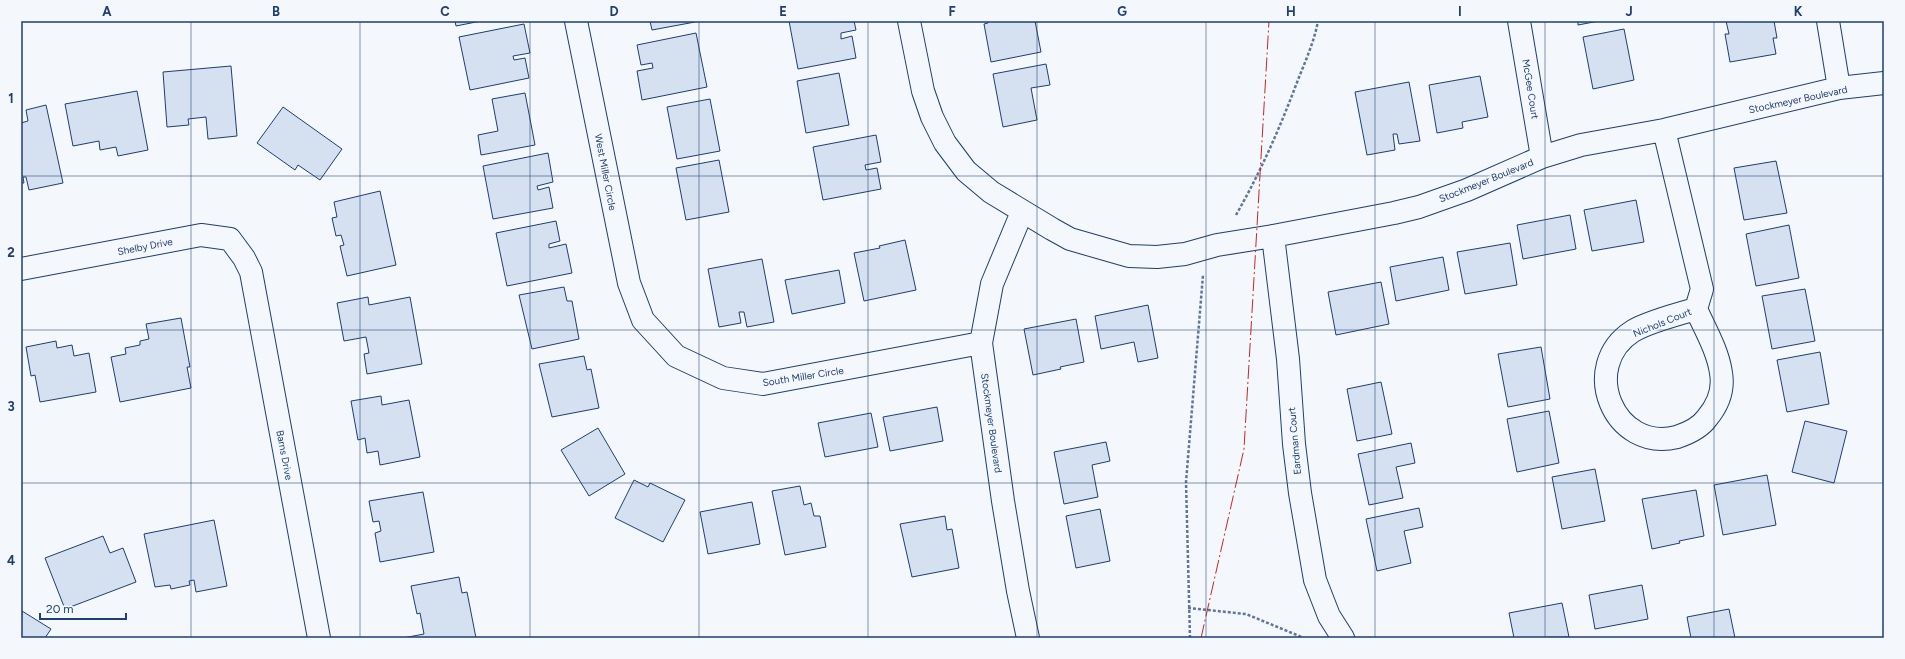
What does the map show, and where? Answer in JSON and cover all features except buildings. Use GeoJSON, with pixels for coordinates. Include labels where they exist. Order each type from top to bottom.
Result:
{"type":"FeatureCollection","features":[{"type":"Feature","properties":{"kind":"street","name":"West Miller Circle"},"geometry":{"type":"LineString","coordinates":[[576,21],[628,283],[643,320]]}},
{"type":"Feature","properties":{"kind":"street","name":"Stockmeyer Boulevard"},"geometry":{"type":"LineString","coordinates":[[909,21],[923,91],[932,117],[945,143],[966,171],[991,192],[1022,212],[1070,238],[1129,256],[1157,257],[1185,254],[1217,245],[1273,236],[1419,207],[1467,190],[1542,157],[1581,145],[1664,130],[1839,88],[1884,83]]}},
{"type":"Feature","properties":{"kind":"street","name":"McGee Court"},"geometry":{"type":"LineString","coordinates":[[1519,21],[1542,157]]}},
{"type":"Feature","properties":{"kind":"street"},"geometry":{"type":"LineString","coordinates":[[1828,21],[1839,88]]}},
{"type":"Feature","properties":{"kind":"street","name":"Nichols Court"},"geometry":{"type":"LineString","coordinates":[[1664,130],[1702,289],[1696,308],[1716,356],[1721,374],[1721,392],[1714,409],[1703,424],[1687,434],[1670,438],[1651,438],[1634,431],[1619,418],[1608,401],[1605,381],[1608,362],[1618,344],[1633,331],[1696,308]]}},
{"type":"Feature","properties":{"kind":"street","name":"Stockmeyer Boulevard"},"geometry":{"type":"LineString","coordinates":[[1022,212],[992,284],[981,343],[1003,501],[1018,591],[1028,638]]}},
{"type":"Feature","properties":{"kind":"street","name":"Shelby Drive"},"geometry":{"type":"LineString","coordinates":[[21,269],[201,235],[230,239],[244,258],[251,272]]}},
{"type":"Feature","properties":{"kind":"street","name":"Eardman Court"},"geometry":{"type":"LineString","coordinates":[[1273,236],[1288,360],[1294,444],[1300,493],[1316,580],[1329,616],[1344,638]]}},
{"type":"Feature","properties":{"kind":"street","name":"Barns Drive"},"geometry":{"type":"LineString","coordinates":[[251,272],[319,638]]}},
{"type":"Feature","properties":{"kind":"street","name":"South Miller Circle"},"geometry":{"type":"LineString","coordinates":[[643,320],[676,356],[723,378],[763,384],[981,343]]}},
{"type":"Feature","properties":{"kind":"path"},"geometry":{"type":"LineString","coordinates":[[1190,638],[1188,608],[1186,482],[1201,286],[1204,266],[1234,220],[1256,180],[1286,111],[1312,44],[1318,21]]}},
{"type":"Feature","properties":{"kind":"path"},"geometry":{"type":"LineString","coordinates":[[1188,608],[1246,614],[1304,638]]}},
{"type":"Feature","properties":{"kind":"power"},"geometry":{"type":"LineString","coordinates":[[1201,638],[1244,449],[1269,21]]}}]}
